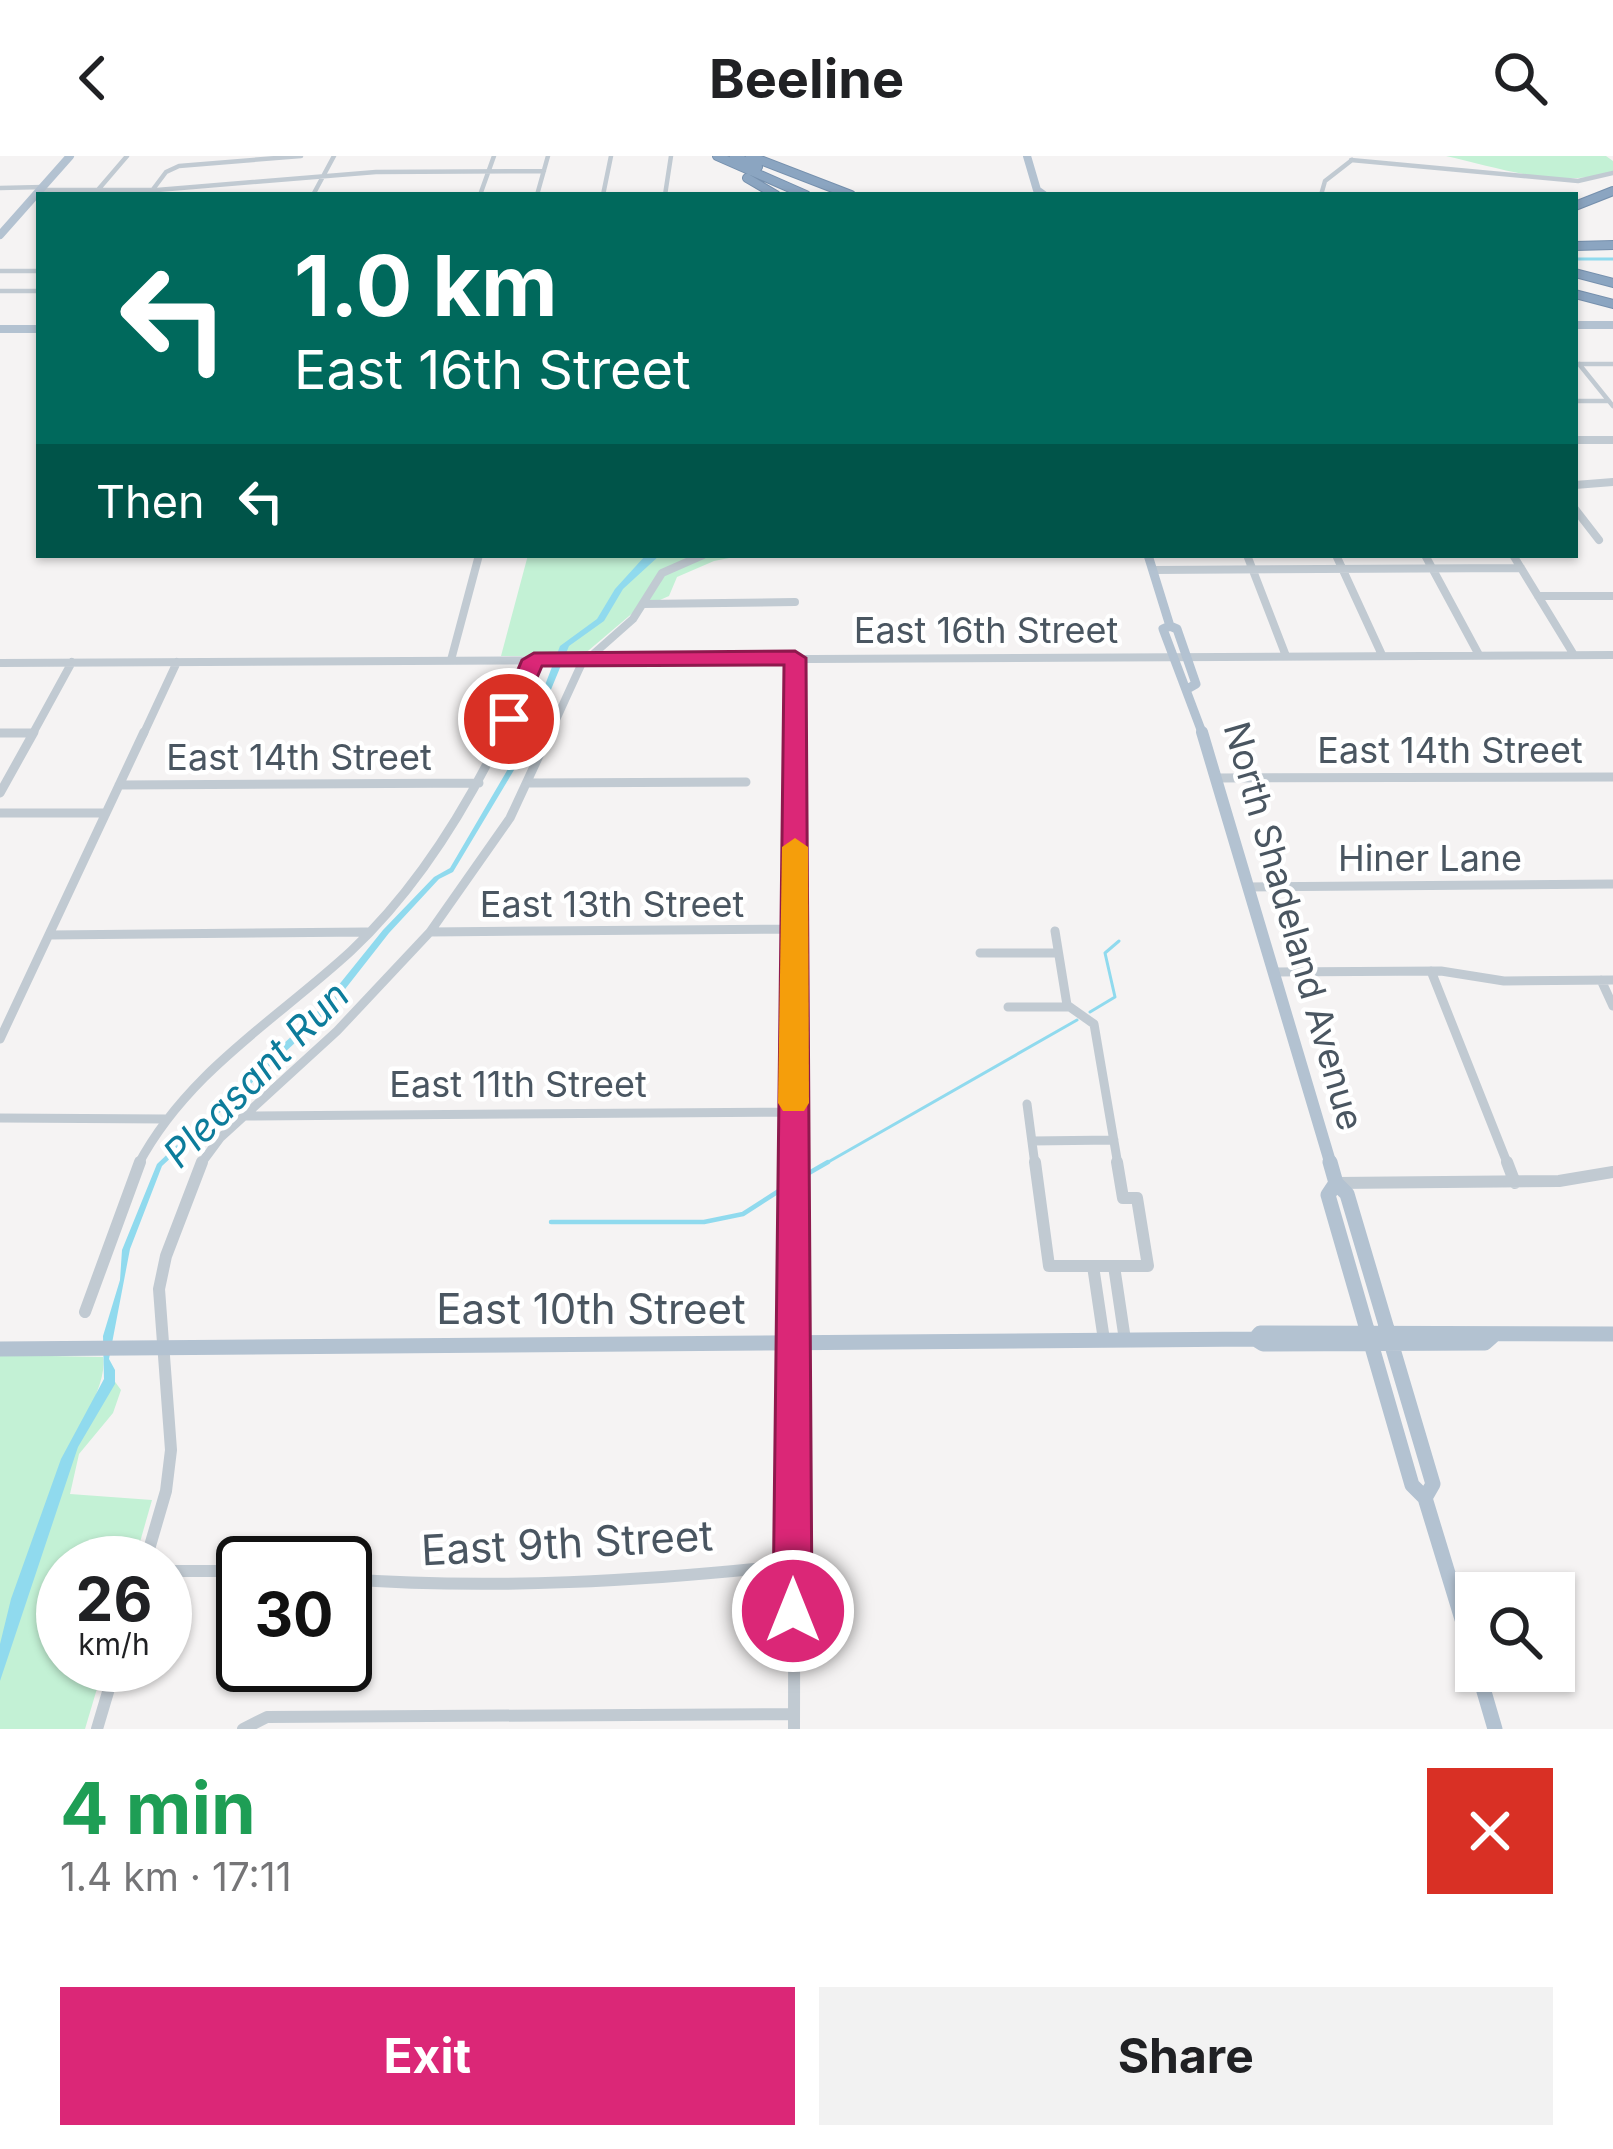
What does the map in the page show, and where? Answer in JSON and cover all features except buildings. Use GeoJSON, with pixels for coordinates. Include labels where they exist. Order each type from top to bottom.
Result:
{"type":"FeatureCollection","features":[{"type":"Feature","properties":{"kind":"highway"},"geometry":{"type":"LineString","coordinates":[[701,156],[774,192]]}},
{"type":"Feature","properties":{"kind":"highway"},"geometry":{"type":"LineString","coordinates":[[717,156],[807,191]]}},
{"type":"Feature","properties":{"kind":"highway"},"geometry":{"type":"LineString","coordinates":[[734,156],[807,191]]}},
{"type":"Feature","properties":{"kind":"highway"},"geometry":{"type":"LineString","coordinates":[[750,156],[842,192]]}},
{"type":"Feature","properties":{"kind":"highway"},"geometry":{"type":"LineString","coordinates":[[1578,200],[1613,189]]}},
{"type":"Feature","properties":{"kind":"highway"},"geometry":{"type":"LineString","coordinates":[[1578,245],[1613,244]]}},
{"type":"Feature","properties":{"kind":"highway"},"geometry":{"type":"LineString","coordinates":[[1578,274],[1613,283]]}},
{"type":"Feature","properties":{"kind":"highway"},"geometry":{"type":"LineString","coordinates":[[1578,291],[1613,294]]}},
{"type":"Feature","properties":{"kind":"highway"},"geometry":{"type":"LineString","coordinates":[[1578,292],[1613,304]]}},
{"type":"Feature","properties":{"kind":"main road"},"geometry":{"type":"LineString","coordinates":[[38,192],[70,156]]}},
{"type":"Feature","properties":{"kind":"main road"},"geometry":{"type":"LineString","coordinates":[[1027,156],[1036,192]]}},
{"type":"Feature","properties":{"kind":"main road"},"geometry":{"type":"LineString","coordinates":[[0,235],[36,195]]}},
{"type":"Feature","properties":{"kind":"main road"},"geometry":{"type":"LineString","coordinates":[[1578,325],[1613,325]]}},
{"type":"Feature","properties":{"kind":"main road"},"geometry":{"type":"LineString","coordinates":[[0,329],[36,329]]}},
{"type":"Feature","properties":{"kind":"main road","name":"North Shadeland Avenue"},"geometry":{"type":"LineString","coordinates":[[1149,558],[1170,626]]}},
{"type":"Feature","properties":{"kind":"main road","name":"North Shadeland Avenue"},"geometry":{"type":"LineString","coordinates":[[1170,626],[1178,629],[1196,685],[1189,688],[1180,684],[1171,656],[1163,629],[1170,626]]}},
{"type":"Feature","properties":{"kind":"main road","name":"North Shadeland Avenue"},"geometry":{"type":"LineString","coordinates":[[1189,688],[1336,1184],[1347,1194],[1433,1484],[1425,1498]]}},
{"type":"Feature","properties":{"kind":"main road","name":"North Shadeland Avenue"},"geometry":{"type":"LineString","coordinates":[[1336,1184],[1328,1195],[1368,1338],[1412,1485],[1425,1498],[1455,1596]]}},
{"type":"Feature","properties":{"kind":"main road","name":"East 10th Street"},"geometry":{"type":"LineString","coordinates":[[0,1348],[1255,1339],[1263,1344],[1389,1337],[1489,1342],[1494,1335],[1613,1334]]}},
{"type":"Feature","properties":{"kind":"main road","name":"North Shadeland Avenue"},"geometry":{"type":"LineString","coordinates":[[1484,1692],[1495,1729]]}},
{"type":"Feature","properties":{"kind":"street"},"geometry":{"type":"LineString","coordinates":[[97,192],[127,156]]}},
{"type":"Feature","properties":{"kind":"street"},"geometry":{"type":"LineString","coordinates":[[150,192],[174,168],[302,156]]}},
{"type":"Feature","properties":{"kind":"street"},"geometry":{"type":"LineString","coordinates":[[315,192],[334,156]]}},
{"type":"Feature","properties":{"kind":"street"},"geometry":{"type":"LineString","coordinates":[[481,192],[494,156]]}},
{"type":"Feature","properties":{"kind":"street"},"geometry":{"type":"LineString","coordinates":[[538,192],[548,156]]}},
{"type":"Feature","properties":{"kind":"street"},"geometry":{"type":"LineString","coordinates":[[604,192],[611,156]]}},
{"type":"Feature","properties":{"kind":"street"},"geometry":{"type":"LineString","coordinates":[[665,192],[671,156]]}},
{"type":"Feature","properties":{"kind":"street"},"geometry":{"type":"LineString","coordinates":[[1323,192],[1325,181],[1353,158],[1578,181],[1613,173]]}},
{"type":"Feature","properties":{"kind":"street"},"geometry":{"type":"LineString","coordinates":[[150,192],[323,176],[544,171]]}},
{"type":"Feature","properties":{"kind":"street"},"geometry":{"type":"LineString","coordinates":[[260,192],[267,181]]}},
{"type":"Feature","properties":{"kind":"street"},"geometry":{"type":"LineString","coordinates":[[205,192],[210,186]]}},
{"type":"Feature","properties":{"kind":"street"},"geometry":{"type":"LineString","coordinates":[[0,188],[82,192]]}},
{"type":"Feature","properties":{"kind":"street"},"geometry":{"type":"LineString","coordinates":[[0,219],[14,219]]}},
{"type":"Feature","properties":{"kind":"street"},"geometry":{"type":"LineString","coordinates":[[0,271],[36,270]]}},
{"type":"Feature","properties":{"kind":"street"},"geometry":{"type":"LineString","coordinates":[[0,291],[36,291]]}},
{"type":"Feature","properties":{"kind":"street"},"geometry":{"type":"LineString","coordinates":[[1578,364],[1613,364]]}},
{"type":"Feature","properties":{"kind":"street"},"geometry":{"type":"LineString","coordinates":[[1578,365],[1611,404]]}},
{"type":"Feature","properties":{"kind":"street"},"geometry":{"type":"LineString","coordinates":[[1578,401],[1611,404]]}},
{"type":"Feature","properties":{"kind":"street"},"geometry":{"type":"LineString","coordinates":[[1578,440],[1613,440]]}},
{"type":"Feature","properties":{"kind":"street"},"geometry":{"type":"LineString","coordinates":[[1578,485],[1613,482]]}},
{"type":"Feature","properties":{"kind":"street"},"geometry":{"type":"LineString","coordinates":[[1578,512],[1599,540]]}},
{"type":"Feature","properties":{"kind":"street"},"geometry":{"type":"LineString","coordinates":[[451,660],[477,558]]}},
{"type":"Feature","properties":{"kind":"street"},"geometry":{"type":"LineString","coordinates":[[152,1536],[170,1459],[161,1278],[188,1189],[205,1156],[337,1031],[430,932],[488,855],[530,783],[586,660],[627,626],[663,572],[696,558]]}},
{"type":"Feature","properties":{"kind":"street"},"geometry":{"type":"LineString","coordinates":[[1248,558],[1286,656]]}},
{"type":"Feature","properties":{"kind":"street"},"geometry":{"type":"LineString","coordinates":[[1337,558],[1382,655]]}},
{"type":"Feature","properties":{"kind":"street"},"geometry":{"type":"LineString","coordinates":[[1427,558],[1479,655]]}},
{"type":"Feature","properties":{"kind":"street"},"geometry":{"type":"LineString","coordinates":[[1516,558],[1574,655]]}},
{"type":"Feature","properties":{"kind":"street"},"geometry":{"type":"LineString","coordinates":[[1153,571],[1521,568]]}},
{"type":"Feature","properties":{"kind":"street"},"geometry":{"type":"LineString","coordinates":[[1538,596],[1613,596]]}},
{"type":"Feature","properties":{"kind":"street"},"geometry":{"type":"LineString","coordinates":[[643,604],[795,602]]}},
{"type":"Feature","properties":{"kind":"street","name":"East 16th Street"},"geometry":{"type":"LineString","coordinates":[[0,663],[1613,655]]}},
{"type":"Feature","properties":{"kind":"street"},"geometry":{"type":"LineString","coordinates":[[243,1729],[267,1717],[794,1721],[795,658]]}},
{"type":"Feature","properties":{"kind":"street"},"geometry":{"type":"LineString","coordinates":[[85,1312],[124,1198],[166,1119],[368,932],[479,783],[539,660]]}},
{"type":"Feature","properties":{"kind":"street"},"geometry":{"type":"LineString","coordinates":[[0,793],[72,662]]}},
{"type":"Feature","properties":{"kind":"street"},"geometry":{"type":"LineString","coordinates":[[1,1035],[177,662]]}},
{"type":"Feature","properties":{"kind":"street"},"geometry":{"type":"LineString","coordinates":[[0,733],[33,733]]}},
{"type":"Feature","properties":{"kind":"street","name":"East 14th Street"},"geometry":{"type":"LineString","coordinates":[[1216,778],[1613,777]]}},
{"type":"Feature","properties":{"kind":"street"},"geometry":{"type":"LineString","coordinates":[[530,783],[746,782]]}},
{"type":"Feature","properties":{"kind":"street","name":"East 14th Street"},"geometry":{"type":"LineString","coordinates":[[119,785],[479,783]]}},
{"type":"Feature","properties":{"kind":"street"},"geometry":{"type":"LineString","coordinates":[[0,813],[106,813]]}},
{"type":"Feature","properties":{"kind":"street","name":"Hiner Lane"},"geometry":{"type":"LineString","coordinates":[[1248,886],[1613,884]]}},
{"type":"Feature","properties":{"kind":"street","name":"East 13th Street"},"geometry":{"type":"LineString","coordinates":[[430,932],[794,929]]}},
{"type":"Feature","properties":{"kind":"street"},"geometry":{"type":"LineString","coordinates":[[1055,931],[1070,1007]]}},
{"type":"Feature","properties":{"kind":"street"},"geometry":{"type":"LineString","coordinates":[[49,935],[368,932]]}},
{"type":"Feature","properties":{"kind":"street"},"geometry":{"type":"LineString","coordinates":[[980,953],[1058,953]]}},
{"type":"Feature","properties":{"kind":"street"},"geometry":{"type":"LineString","coordinates":[[1273,972],[1431,971],[1504,981],[1607,980],[1613,1006]]}},
{"type":"Feature","properties":{"kind":"street"},"geometry":{"type":"LineString","coordinates":[[1431,971],[1515,1183]]}},
{"type":"Feature","properties":{"kind":"street"},"geometry":{"type":"LineString","coordinates":[[1008,1007],[1070,1007],[1094,1024],[1123,1198],[1137,1198],[1148,1267],[1049,1267],[1027,1104]]}},
{"type":"Feature","properties":{"kind":"street","name":"East 11th Street"},"geometry":{"type":"LineString","coordinates":[[244,1116],[794,1112]]}},
{"type":"Feature","properties":{"kind":"street"},"geometry":{"type":"LineString","coordinates":[[0,1118],[166,1119]]}},
{"type":"Feature","properties":{"kind":"street"},"geometry":{"type":"LineString","coordinates":[[1032,1141],[1114,1140]]}},
{"type":"Feature","properties":{"kind":"street"},"geometry":{"type":"LineString","coordinates":[[1336,1184],[1515,1183],[1613,1172]]}},
{"type":"Feature","properties":{"kind":"street"},"geometry":{"type":"LineString","coordinates":[[1093,1266],[1103,1340]]}},
{"type":"Feature","properties":{"kind":"street"},"geometry":{"type":"LineString","coordinates":[[1114,1266],[1125,1340]]}},
{"type":"Feature","properties":{"kind":"street","name":"East 9th Street"},"geometry":{"type":"LineString","coordinates":[[372,1581],[663,1579],[793,1565]]}},
{"type":"Feature","properties":{"kind":"street"},"geometry":{"type":"LineString","coordinates":[[97,1729],[108,1692]]}},
{"type":"Feature","properties":{"kind":"green space"},"geometry":{"type":"Polygon","coordinates":[[[1446,156],[1606,156],[1613,161],[1613,171],[1550,178],[1446,156]]]}},
{"type":"Feature","properties":{"kind":"green space"},"geometry":{"type":"Polygon","coordinates":[[[527,558],[729,558],[677,577],[669,596],[635,611],[582,656],[501,656],[527,558]]]}},
{"type":"Feature","properties":{"kind":"green space"},"geometry":{"type":"Polygon","coordinates":[[[0,1355],[103,1357],[99,1387],[50,1493],[113,1379],[121,1390],[113,1413],[79,1454],[70,1494],[152,1500],[142,1536],[36,1536],[36,1692],[96,1692],[85,1729],[0,1729],[0,1355]]]}},
{"type":"Feature","properties":{"kind":"water","name":"Pleasant Run"},"geometry":{"type":"Polygon","coordinates":[[[643,558],[657,558],[623,589],[604,621],[569,646],[526,750],[453,872],[439,879],[389,933],[324,1016],[162,1166],[130,1249],[109,1359],[115,1384],[78,1447],[48,1536],[36,1536],[36,1573],[0,1681],[0,1644],[11,1599],[61,1459],[104,1379],[103,1336],[120,1280],[122,1250],[157,1164],[317,1012],[383,930],[434,877],[450,868],[522,745],[560,646],[597,619],[615,589],[643,558]]]}},
{"type":"Feature","properties":{"kind":"waterway"},"geometry":{"type":"LineString","coordinates":[[1578,259],[1613,259]]}},
{"type":"Feature","properties":{"kind":"waterway"},"geometry":{"type":"LineString","coordinates":[[1090,1012],[1115,997],[1105,953],[1119,941]]}},
{"type":"Feature","properties":{"kind":"waterway"},"geometry":{"type":"LineString","coordinates":[[823,1165],[1077,1020]]}},
{"type":"Feature","properties":{"kind":"waterway"},"geometry":{"type":"LineString","coordinates":[[802,1177],[828,1162]]}},
{"type":"Feature","properties":{"kind":"waterway"},"geometry":{"type":"LineString","coordinates":[[551,1222],[704,1222],[743,1214],[785,1187]]}},
{"type":"Feature","properties":{"kind":"slow traffic"},"geometry":{"type":"LineString","coordinates":[[794,1103],[795,847]]}},
{"type":"Feature","properties":{"kind":"route"},"geometry":{"type":"LineString","coordinates":[[509,719],[534,660],[795,658],[793,1611]]}}]}
